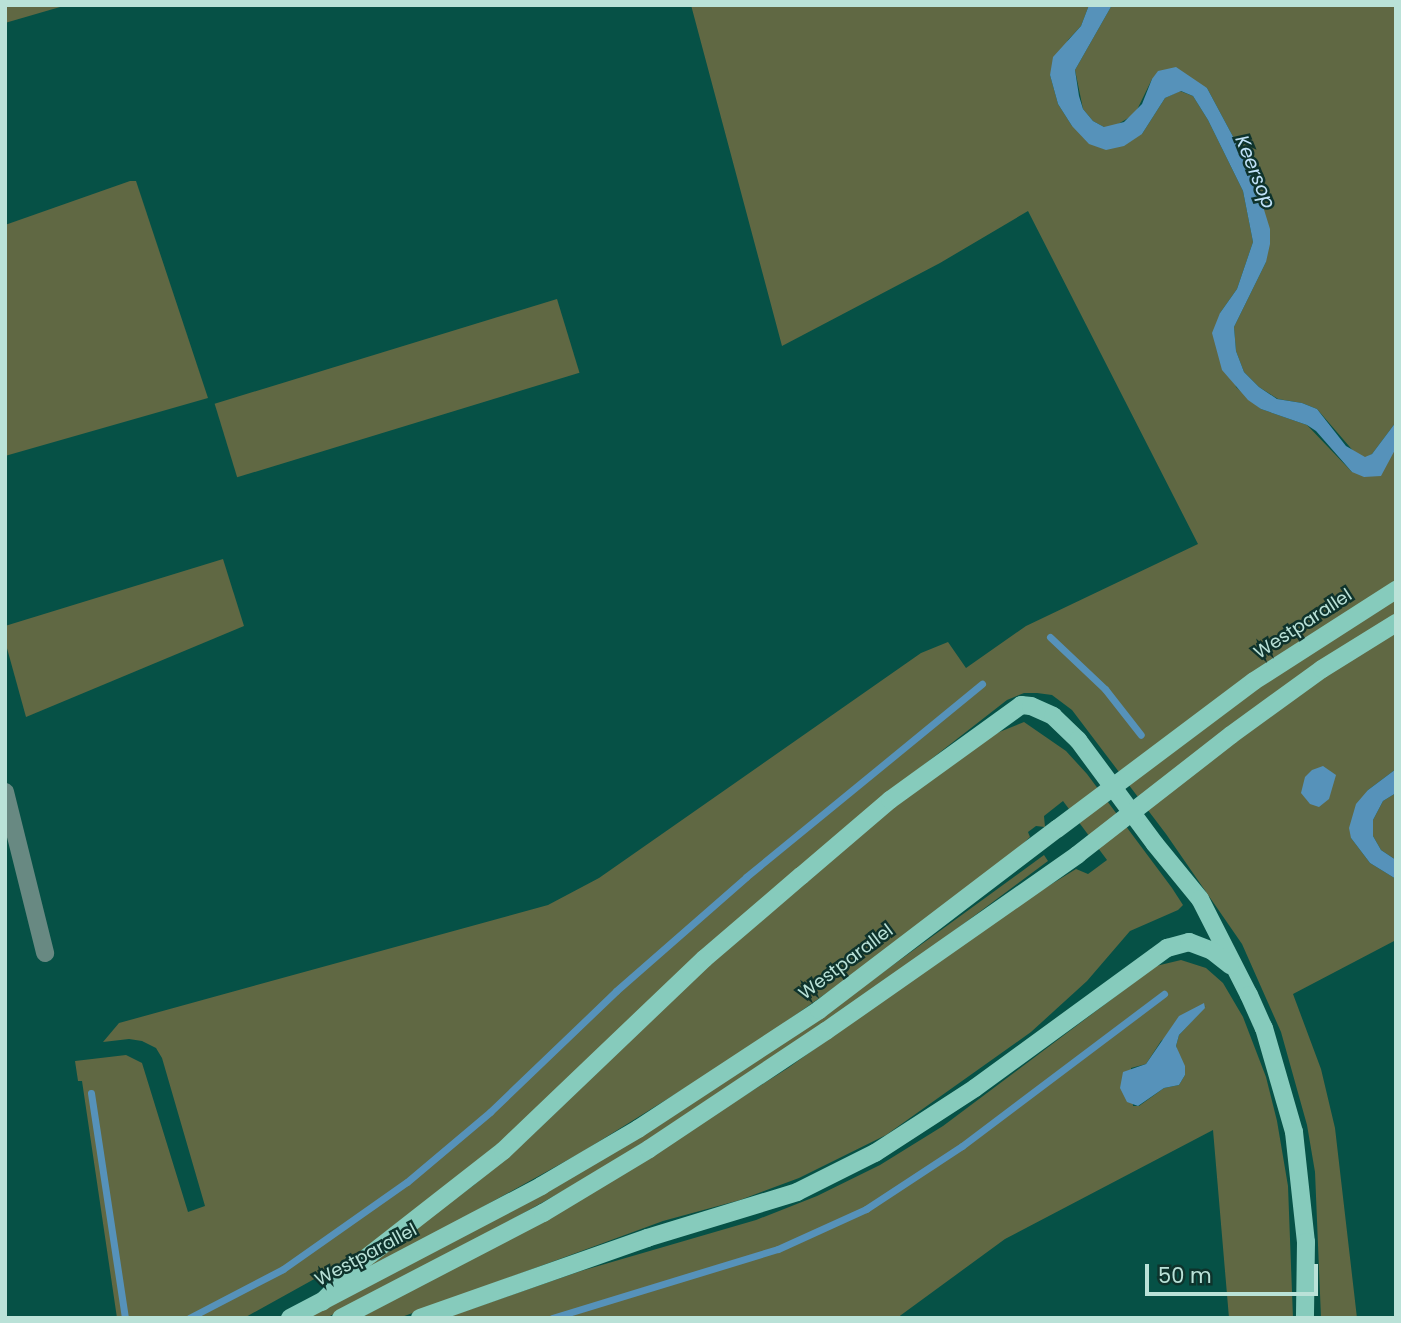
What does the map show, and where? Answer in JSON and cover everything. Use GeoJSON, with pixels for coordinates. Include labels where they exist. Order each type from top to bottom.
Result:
{"type":"FeatureCollection","features":[{"type":"Feature","properties":{"kind":"main road","name":"Westparallel"},"geometry":{"type":"LineString","coordinates":[[290,1318],[541,1186],[638,1129],[819,1010],[1254,681],[1396,590]]}},
{"type":"Feature","properties":{"kind":"main road"},"geometry":{"type":"LineString","coordinates":[[341,1318],[543,1213],[649,1149],[826,1031],[1077,855],[1272,705],[1322,669],[1396,623]]}},
{"type":"Feature","properties":{"kind":"main road"},"geometry":{"type":"LineString","coordinates":[[322,1302],[362,1261],[503,1151],[695,968],[791,884],[890,800],[1021,705],[1031,706],[1053,716],[1078,740],[1155,844],[1200,899],[1265,1028],[1294,1132],[1306,1241],[1305,1318]]}},
{"type":"Feature","properties":{"kind":"main road"},"geometry":{"type":"LineString","coordinates":[[420,1318],[647,1238],[797,1192],[875,1153],[975,1088],[1167,948],[1189,942],[1212,951],[1233,968]]}},
{"type":"Feature","properties":{"kind":"street"},"geometry":{"type":"LineString","coordinates":[[5,792],[45,953]]}},
{"type":"Feature","properties":{"kind":"green space"},"geometry":{"type":"Polygon","coordinates":[[[5,5],[67,5],[5,23],[5,5]]]}},
{"type":"Feature","properties":{"kind":"green space"},"geometry":{"type":"Polygon","coordinates":[[[691,5],[1089,5],[1081,26],[1068,40],[1050,75],[1058,104],[1072,126],[1142,134],[1165,98],[1180,91],[1193,96],[1243,191],[1253,242],[1237,289],[1220,313],[1236,387],[1261,409],[1307,425],[1352,472],[1396,448],[1396,769],[1368,790],[1351,838],[1370,863],[1396,879],[1396,940],[1293,994],[1321,1069],[1335,1128],[1357,1318],[1321,1318],[1315,1172],[1307,1125],[1281,1032],[1242,944],[1166,834],[1072,710],[1052,695],[1024,693],[1007,700],[912,774],[536,1112],[416,1212],[345,1262],[244,1318],[117,1318],[82,1081],[78,1081],[75,1061],[126,1055],[142,1063],[188,1212],[205,1206],[162,1058],[156,1048],[142,1041],[129,1039],[103,1042],[119,1023],[548,905],[599,878],[921,653],[948,642],[966,668],[1026,626],[1198,544],[1028,211],[940,263],[782,346],[691,5]]]}},
{"type":"Feature","properties":{"kind":"green space"},"geometry":{"type":"Polygon","coordinates":[[[1112,5],[1396,5],[1396,422],[1372,454],[1365,458],[1355,453],[1317,409],[1278,399],[1259,387],[1244,372],[1236,351],[1234,327],[1266,262],[1253,174],[1207,88],[1152,79],[1135,114],[1113,127],[1104,127],[1093,121],[1083,109],[1075,70],[1112,5]]]}},
{"type":"Feature","properties":{"kind":"green space"},"geometry":{"type":"Polygon","coordinates":[[[136,181],[208,398],[5,456],[5,225],[136,181]]]}},
{"type":"Feature","properties":{"kind":"green space"},"geometry":{"type":"Polygon","coordinates":[[[557,299],[580,373],[237,477],[215,404],[557,299]]]}},
{"type":"Feature","properties":{"kind":"green space"},"geometry":{"type":"Polygon","coordinates":[[[223,559],[244,626],[26,717],[5,641],[5,626],[223,559]]]}},
{"type":"Feature","properties":{"kind":"green space"},"geometry":{"type":"Polygon","coordinates":[[[1024,722],[1066,751],[1087,774],[1172,888],[1183,905],[1178,910],[1130,931],[1087,981],[1031,1032],[886,1135],[799,1178],[740,1200],[663,1221],[399,1318],[360,1318],[554,1213],[714,1115],[788,1068],[1003,914],[1076,869],[1088,874],[1107,860],[1063,801],[1044,816],[1045,827],[1036,826],[1028,832],[1030,837],[981,884],[743,1052],[582,1152],[367,1271],[365,1265],[474,1185],[526,1141],[710,964],[892,807],[992,735],[1024,722]]]}},
{"type":"Feature","properties":{"kind":"green space"},"geometry":{"type":"Polygon","coordinates":[[[1396,793],[1396,860],[1381,850],[1373,836],[1373,820],[1383,801],[1396,793]]]}},
{"type":"Feature","properties":{"kind":"green space"},"geometry":{"type":"Polygon","coordinates":[[[1044,855],[1048,861],[915,960],[704,1105],[586,1178],[429,1266],[326,1318],[308,1318],[547,1191],[834,1008],[1044,855]]]}},
{"type":"Feature","properties":{"kind":"green space"},"geometry":{"type":"Polygon","coordinates":[[[1181,960],[1206,968],[1223,983],[1243,1017],[1266,1077],[1288,1186],[1293,1318],[1229,1318],[1213,1130],[1005,1239],[897,1318],[445,1318],[581,1271],[756,1220],[817,1196],[880,1165],[943,1126],[1156,966],[1181,960]],[[1206,1006],[1161,1041],[1146,1064],[1131,1068],[1133,1106],[1139,1106],[1164,1088],[1179,1085],[1185,1075],[1176,1046],[1179,1035],[1206,1006]]]}},
{"type":"Feature","properties":{"kind":"water"},"geometry":{"type":"Polygon","coordinates":[[[1089,5],[1112,5],[1075,70],[1083,109],[1093,121],[1104,127],[1124,122],[1142,104],[1158,71],[1176,67],[1207,88],[1253,174],[1270,229],[1270,244],[1266,262],[1234,327],[1236,351],[1244,372],[1259,387],[1277,399],[1302,403],[1317,409],[1346,446],[1365,457],[1372,454],[1396,422],[1396,448],[1381,476],[1364,477],[1352,472],[1316,431],[1307,425],[1261,409],[1248,400],[1222,370],[1212,333],[1220,313],[1237,289],[1253,242],[1243,191],[1208,120],[1193,96],[1181,91],[1165,98],[1142,134],[1124,146],[1106,150],[1089,144],[1072,126],[1058,104],[1050,75],[1053,57],[1081,26],[1089,5]]]}},
{"type":"Feature","properties":{"kind":"water"},"geometry":{"type":"Polygon","coordinates":[[[1323,766],[1336,775],[1329,799],[1319,807],[1310,804],[1301,793],[1305,777],[1312,770],[1323,766]]]}},
{"type":"Feature","properties":{"kind":"water"},"geometry":{"type":"Polygon","coordinates":[[[1396,769],[1396,793],[1383,801],[1373,820],[1373,836],[1381,850],[1396,860],[1396,879],[1370,863],[1351,838],[1349,828],[1356,804],[1368,790],[1396,769]]]}},
{"type":"Feature","properties":{"kind":"water"},"geometry":{"type":"Polygon","coordinates":[[[1204,1003],[1205,1008],[1179,1035],[1176,1046],[1185,1066],[1185,1075],[1179,1085],[1164,1088],[1138,1106],[1127,1102],[1120,1088],[1123,1072],[1146,1064],[1179,1016],[1204,1003]]]}},
{"type":"Feature","properties":{"kind":"waterway"},"geometry":{"type":"LineString","coordinates":[[1050,637],[1105,689],[1141,735]]}},
{"type":"Feature","properties":{"kind":"waterway"},"geometry":{"type":"LineString","coordinates":[[189,1318],[283,1269],[407,1182],[490,1112],[616,991],[746,877],[982,684]]}},
{"type":"Feature","properties":{"kind":"waterway"},"geometry":{"type":"LineString","coordinates":[[552,1318],[778,1249],[866,1209],[962,1146],[1164,994]]}},
{"type":"Feature","properties":{"kind":"waterway"},"geometry":{"type":"LineString","coordinates":[[91,1093],[125,1318]]}},
{"type":"Feature","properties":{"kind":"water label","name":"Keersop"},"geometry":{"type":"Point","coordinates":[1255,172]}}]}
